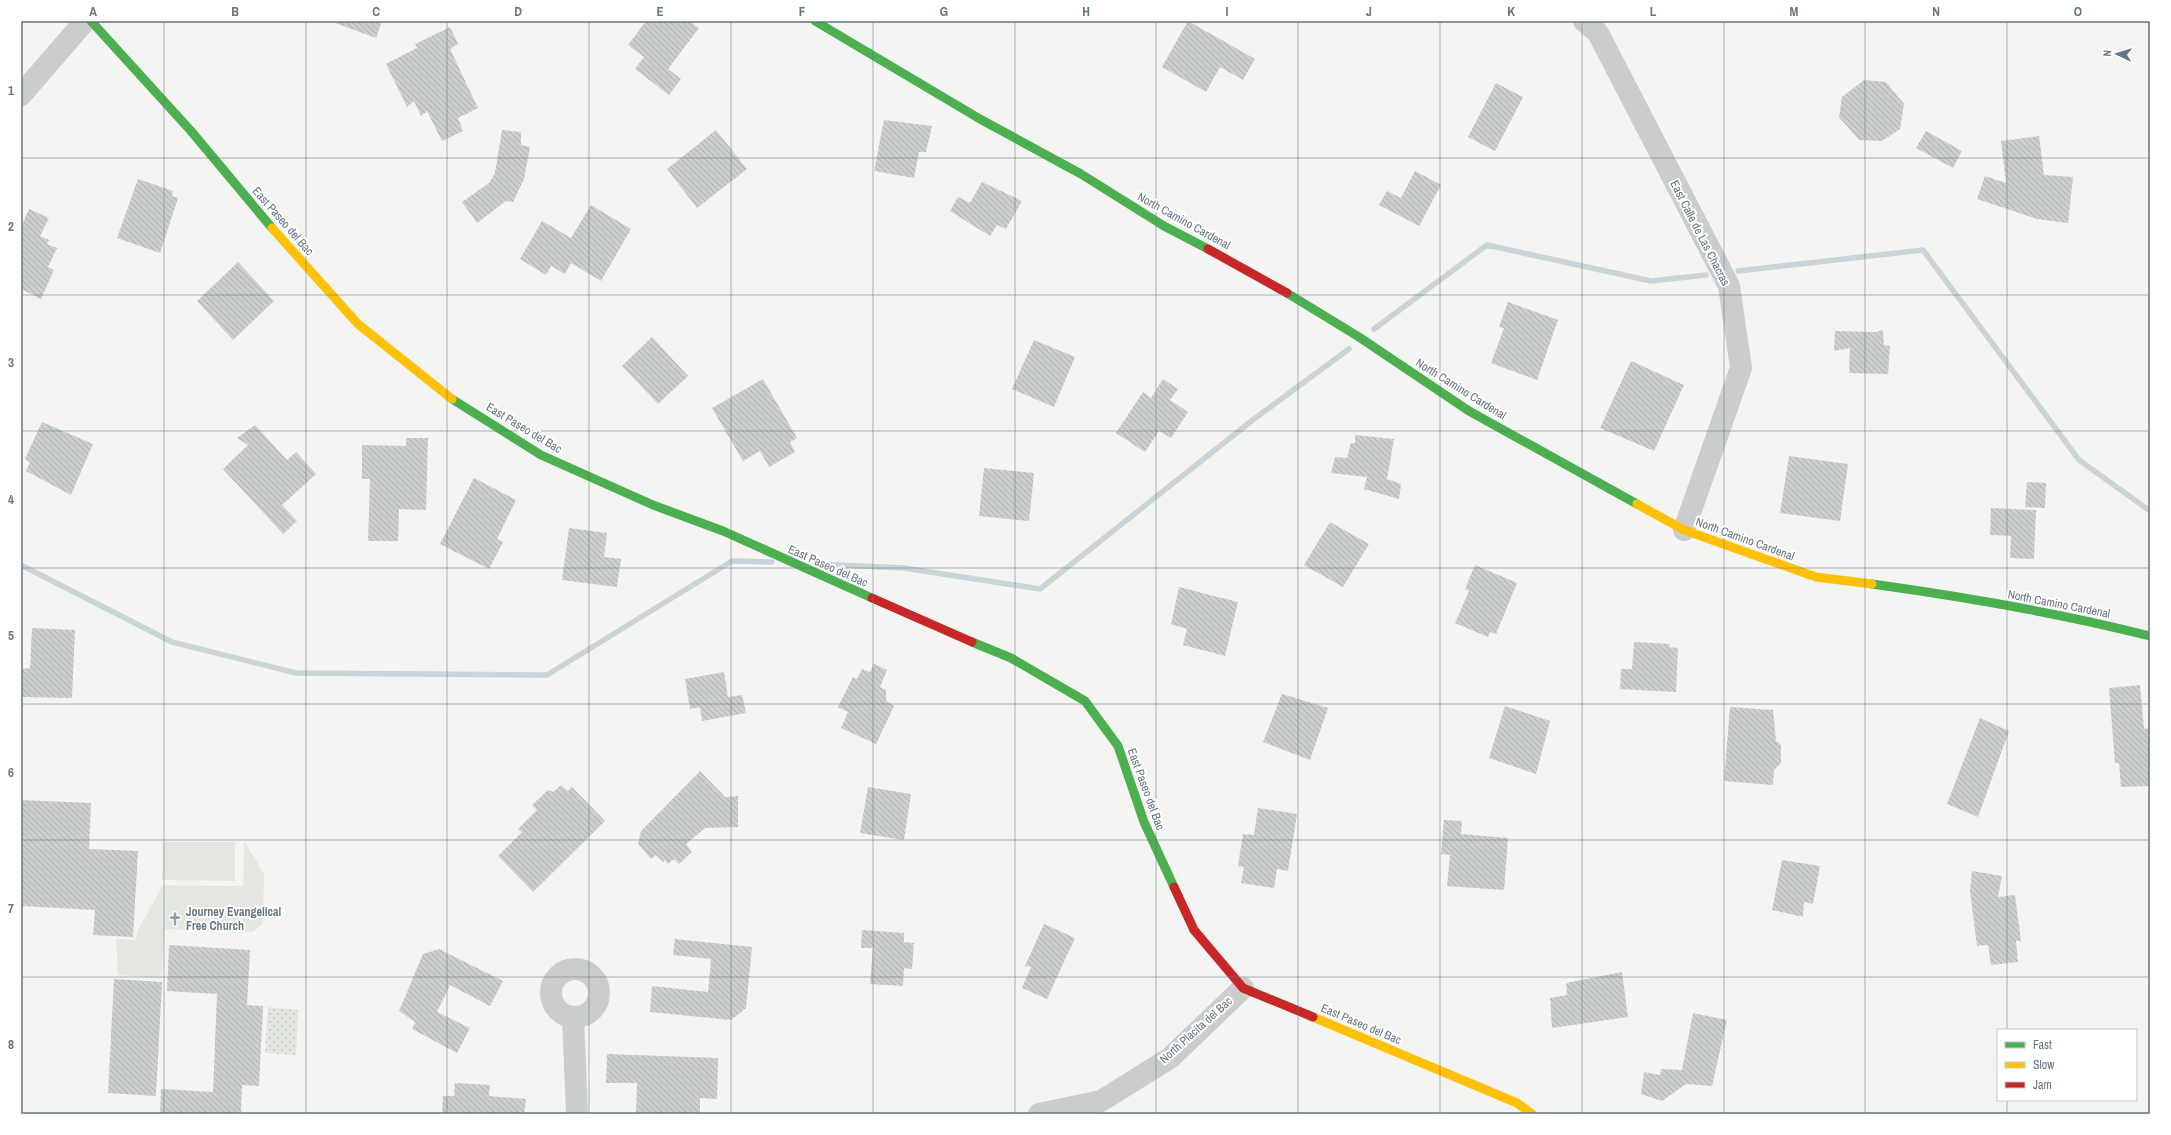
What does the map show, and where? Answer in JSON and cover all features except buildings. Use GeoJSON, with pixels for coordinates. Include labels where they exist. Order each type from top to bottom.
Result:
{"type":"FeatureCollection","features":[{"type":"Feature","properties":{"kind":"street"},"geometry":{"type":"LineString","coordinates":[[21,95],[84,21]]}},
{"type":"Feature","properties":{"kind":"street","name":"East Paseo del Bac"},"geometry":{"type":"LineString","coordinates":[[91,21],[191,131],[276,233],[358,324],[441,392],[541,455],[653,505],[723,531],[946,632],[1011,658],[1085,701],[1118,746],[1144,822],[1194,930],[1243,988],[1517,1103],[1532,1114]]}},
{"type":"Feature","properties":{"kind":"street","name":"North Camino Cardenal"},"geometry":{"type":"LineString","coordinates":[[815,21],[980,118],[1081,174],[1164,226],[1274,285],[1359,337],[1469,411],[1684,530],[1816,577],[1930,592],[2079,618],[2150,636]]}},
{"type":"Feature","properties":{"kind":"street","name":"East Calle de Las Chacras"},"geometry":{"type":"LineString","coordinates":[[1584,21],[1598,33],[1729,286],[1741,368],[1684,530]]}},
{"type":"Feature","properties":{"kind":"street","name":"North Placita del Bac"},"geometry":{"type":"LineString","coordinates":[[1039,1114],[1101,1101],[1170,1058],[1243,988]]}},
{"type":"Feature","properties":{"kind":"street"},"geometry":{"type":"LineString","coordinates":[[573,1016],[577,1114]]}},
{"type":"Feature","properties":{"kind":"shaded area"},"geometry":{"type":"Polygon","coordinates":[[[244,841],[264,874],[263,923],[253,932],[165,929],[161,979],[118,975],[116,939],[136,940],[137,932],[163,885],[243,886],[244,841]]]}},
{"type":"Feature","properties":{"kind":"shaded area"},"geometry":{"type":"Polygon","coordinates":[[[163,842],[235,842],[235,881],[162,880],[163,842]]]}},
{"type":"Feature","properties":{"kind":"shaded area"},"geometry":{"type":"Polygon","coordinates":[[[268,1007],[298,1010],[296,1055],[265,1053],[268,1007]]]}},
{"type":"Feature","properties":{"kind":"waterway"},"geometry":{"type":"LineString","coordinates":[[1374,329],[1487,245],[1651,281],[1706,275]]}},
{"type":"Feature","properties":{"kind":"waterway"},"geometry":{"type":"LineString","coordinates":[[1738,271],[1923,250],[2079,460],[2150,511]]}},
{"type":"Feature","properties":{"kind":"waterway"},"geometry":{"type":"LineString","coordinates":[[816,564],[904,568],[1040,589],[1254,419],[1349,349]]}},
{"type":"Feature","properties":{"kind":"waterway"},"geometry":{"type":"LineString","coordinates":[[21,565],[172,642],[296,673],[547,675],[732,561],[772,562]]}},
{"type":"Feature","properties":{"kind":"traffic: fast"},"geometry":{"type":"LineString","coordinates":[[91,21],[191,131],[272,228]]}},
{"type":"Feature","properties":{"kind":"traffic: fast"},"geometry":{"type":"LineString","coordinates":[[815,21],[980,119],[1081,174],[1164,226],[1208,249]]}},
{"type":"Feature","properties":{"kind":"traffic: fast"},"geometry":{"type":"LineString","coordinates":[[1287,293],[1359,337],[1469,411],[1637,504]]}},
{"type":"Feature","properties":{"kind":"traffic: fast"},"geometry":{"type":"LineString","coordinates":[[452,399],[541,455],[653,505],[723,531],[872,598]]}},
{"type":"Feature","properties":{"kind":"traffic: fast"},"geometry":{"type":"LineString","coordinates":[[1872,584],[2012,606],[2150,636]]}},
{"type":"Feature","properties":{"kind":"traffic: fast"},"geometry":{"type":"LineString","coordinates":[[972,642],[1011,658],[1085,701],[1118,746],[1144,822],[1174,887]]}},
{"type":"Feature","properties":{"kind":"traffic: slow"},"geometry":{"type":"LineString","coordinates":[[272,228],[358,324],[452,399]]}},
{"type":"Feature","properties":{"kind":"traffic: slow"},"geometry":{"type":"LineString","coordinates":[[1637,504],[1684,530],[1816,577],[1872,584]]}},
{"type":"Feature","properties":{"kind":"traffic: slow"},"geometry":{"type":"LineString","coordinates":[[1313,1017],[1517,1103],[1532,1114]]}},
{"type":"Feature","properties":{"kind":"traffic: jam"},"geometry":{"type":"LineString","coordinates":[[1208,249],[1287,293]]}},
{"type":"Feature","properties":{"kind":"traffic: jam"},"geometry":{"type":"LineString","coordinates":[[872,598],[972,642]]}},
{"type":"Feature","properties":{"kind":"traffic: jam"},"geometry":{"type":"LineString","coordinates":[[1174,887],[1194,930],[1243,988],[1313,1017]]}},
{"type":"Feature","properties":{"kind":"place","name":"Journey Evangelical Free Church"},"geometry":{"type":"Point","coordinates":[175,919]}}]}
